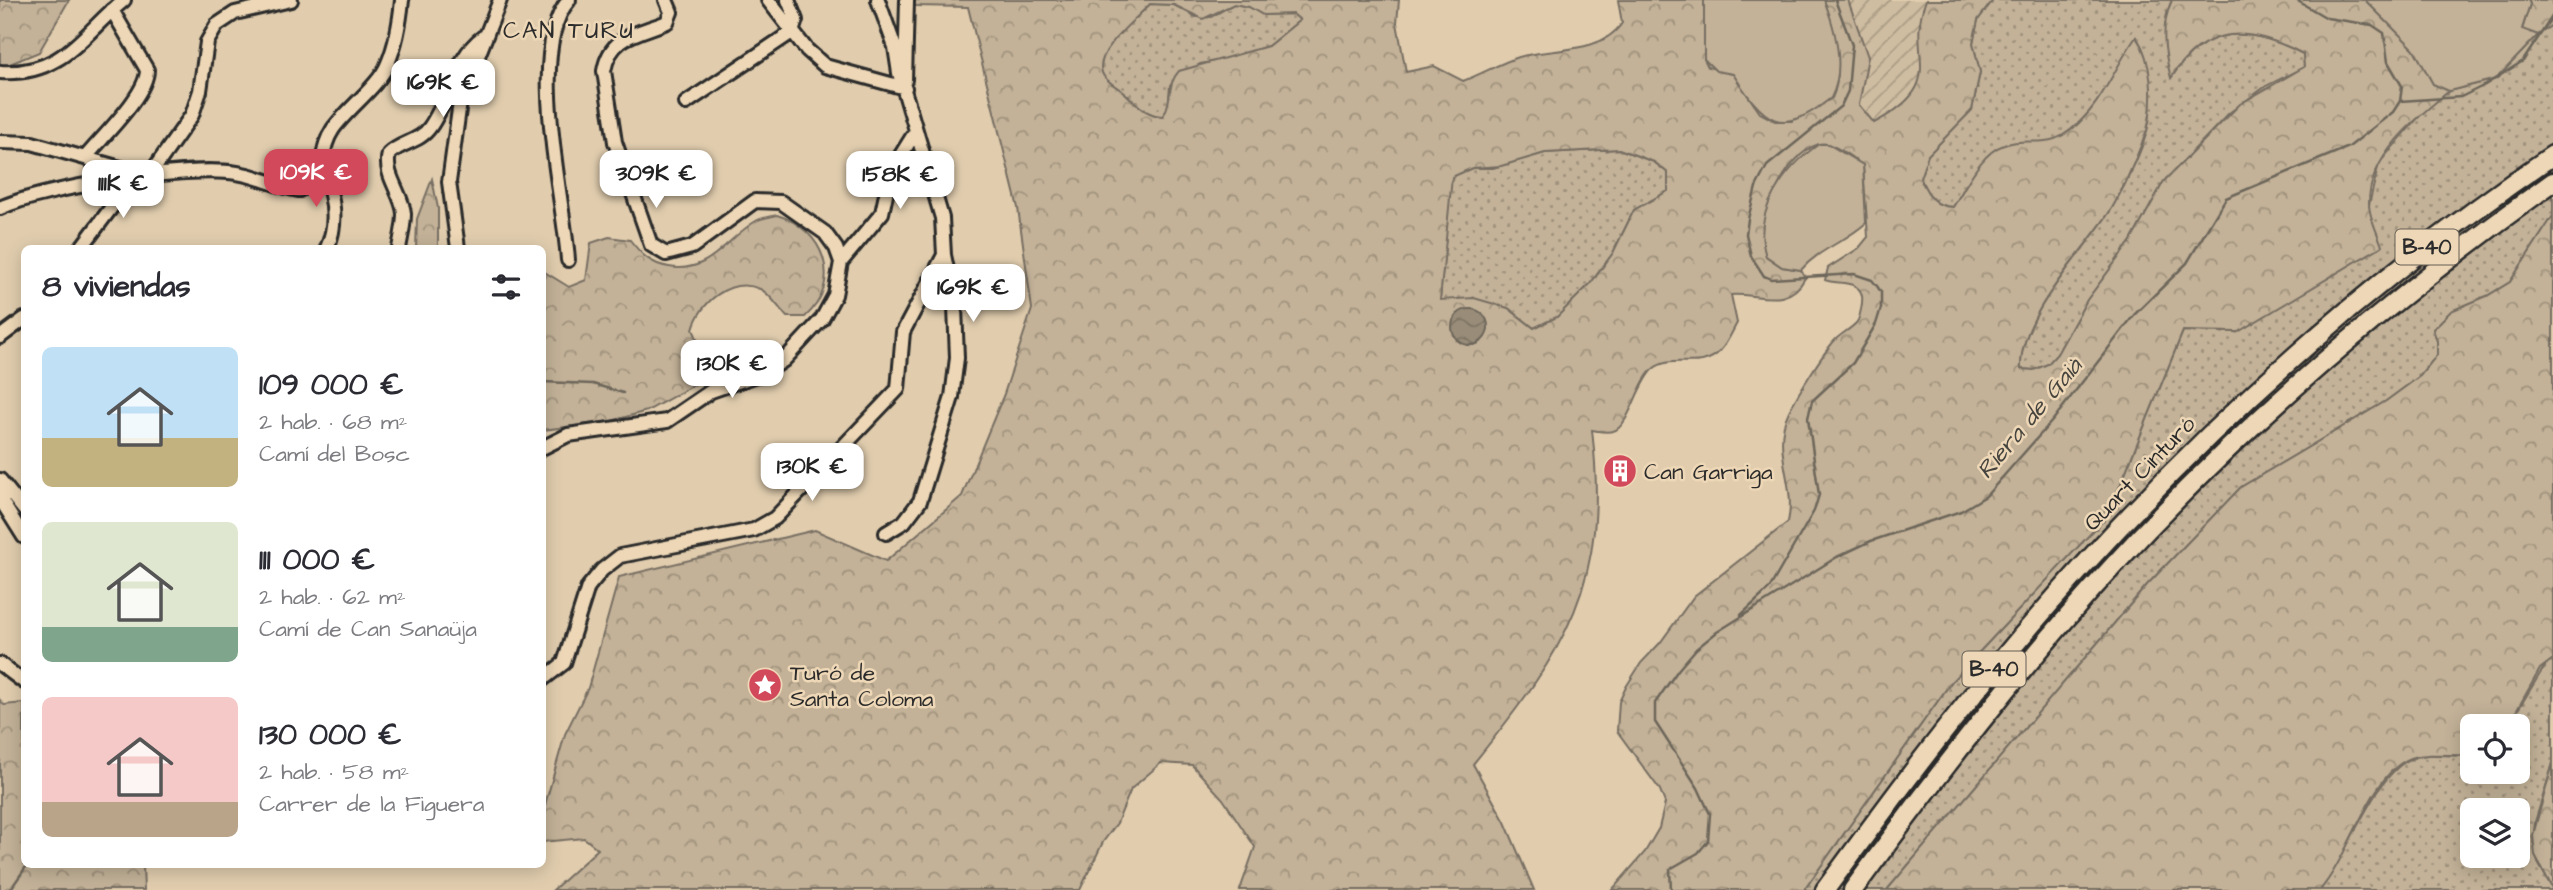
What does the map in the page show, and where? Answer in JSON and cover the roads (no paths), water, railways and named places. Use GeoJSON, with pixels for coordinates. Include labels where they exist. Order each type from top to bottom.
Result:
{"type":"FeatureCollection","features":[{"type":"Feature","properties":{"kind":"highway","name":"Quart Cinturó"},"geometry":{"type":"LineString","coordinates":[[1825,890],[1994,669],[2111,535],[2284,367],[2348,311],[2507,187],[2553,155]]}},
{"type":"Feature","properties":{"kind":"highway","name":"Quart Cinturó"},"geometry":{"type":"LineString","coordinates":[[1853,890],[1923,794],[2017,676],[2116,562],[2193,483],[2299,383],[2363,328],[2553,182]]}},
{"type":"Feature","properties":{"kind":"street"},"geometry":{"type":"LineString","coordinates":[[0,72],[22,71],[54,63],[72,52],[112,5],[124,0]]}},
{"type":"Feature","properties":{"kind":"street"},"geometry":{"type":"LineString","coordinates":[[83,245],[114,204],[130,188],[149,176],[197,104],[207,42],[217,25],[235,13],[291,0]]}},
{"type":"Feature","properties":{"kind":"street"},"geometry":{"type":"LineString","coordinates":[[0,208],[36,195],[149,176],[212,171],[239,173],[280,187],[299,190],[316,182],[322,170],[324,146],[334,128],[388,66],[402,0]]}},
{"type":"Feature","properties":{"kind":"street"},"geometry":{"type":"LineString","coordinates":[[458,245],[449,182],[460,102],[483,36],[500,0]]}},
{"type":"Feature","properties":{"kind":"street"},"geometry":{"type":"LineString","coordinates":[[568,260],[552,147],[549,64],[558,16],[569,0]]}},
{"type":"Feature","properties":{"kind":"street"},"geometry":{"type":"LineString","coordinates":[[666,0],[671,12],[667,22],[633,33],[617,42],[606,60],[604,71],[615,142],[650,245],[666,254],[692,247],[755,201],[781,202],[825,233],[836,248],[841,262]]}},
{"type":"Feature","properties":{"kind":"street"},"geometry":{"type":"LineString","coordinates":[[768,0],[792,32],[825,66],[905,88]]}},
{"type":"Feature","properties":{"kind":"street"},"geometry":{"type":"LineString","coordinates":[[686,103],[792,32],[796,20],[788,0]]}},
{"type":"Feature","properties":{"kind":"street"},"geometry":{"type":"LineString","coordinates":[[878,0],[895,47],[942,218],[944,255],[956,307],[957,358],[952,397],[920,501],[904,522],[886,533]]}},
{"type":"Feature","properties":{"kind":"street"},"geometry":{"type":"LineString","coordinates":[[905,88],[907,0]]}},
{"type":"Feature","properties":{"kind":"street"},"geometry":{"type":"LineString","coordinates":[[85,158],[128,106],[147,78],[147,70],[112,5]]}},
{"type":"Feature","properties":{"kind":"street"},"geometry":{"type":"LineString","coordinates":[[399,245],[404,215],[400,195],[390,173],[389,155],[421,138],[431,127],[470,46],[483,36]]}},
{"type":"Feature","properties":{"kind":"street"},"geometry":{"type":"LineString","coordinates":[[546,446],[568,435],[667,421],[711,391],[766,372],[784,360],[821,319],[835,295],[841,262],[882,213],[891,171],[916,131]]}},
{"type":"Feature","properties":{"kind":"street"},"geometry":{"type":"LineString","coordinates":[[0,142],[23,141],[149,176]]}},
{"type":"Feature","properties":{"kind":"street"},"geometry":{"type":"LineString","coordinates":[[322,170],[331,188],[334,214],[328,245]]}},
{"type":"Feature","properties":{"kind":"street"},"geometry":{"type":"LineString","coordinates":[[546,677],[564,663],[588,587],[603,569],[620,556],[754,530],[775,518],[898,389],[904,332],[944,255]]}},
{"type":"Feature","properties":{"kind":"street"},"geometry":{"type":"LineString","coordinates":[[0,337],[21,321]]}},
{"type":"Feature","properties":{"kind":"street"},"geometry":{"type":"LineString","coordinates":[[2,483],[1,502],[21,532]]}},
{"type":"Feature","properties":{"kind":"street"},"geometry":{"type":"LineString","coordinates":[[2,483],[21,506]]}},
{"type":"Feature","properties":{"kind":"street"},"geometry":{"type":"LineString","coordinates":[[0,664],[21,680]]}},
{"type":"Feature","properties":{"kind":"water"},"geometry":{"type":"Polygon","coordinates":[[[1470,309],[1483,314],[1488,327],[1483,340],[1470,345],[1457,340],[1452,327],[1457,314],[1470,309]]]}},
{"type":"Feature","properties":{"kind":"waterway"},"geometry":{"type":"LineString","coordinates":[[1741,615],[1769,589],[1814,511],[1819,495],[1808,418],[1812,401],[1853,363],[1876,324],[1881,308],[1881,292],[1877,286],[1872,280],[1854,274],[1771,279],[1764,276],[1751,256],[1746,234],[1756,187],[1767,166],[1841,106],[1848,91],[1852,45],[1835,0]]}},
{"type":"Feature","properties":{"kind":"waterway","name":"Riera de Gaià"},"geometry":{"type":"LineString","coordinates":[[1671,890],[1670,869],[1698,853],[1708,841],[1710,814],[1698,788],[1655,722],[1655,703],[1696,649],[1717,632],[1837,557],[1871,541],[1961,511],[1986,496],[2053,420],[2134,315],[2187,263],[2226,198],[2349,147],[2393,112],[2400,101],[2402,86],[2388,62],[2384,33],[2372,25],[2327,18],[2296,0]]}},
{"type":"Feature","properties":{"kind":"waterway"},"geometry":{"type":"LineString","coordinates":[[2400,101],[2461,97],[2485,85],[2523,61],[2553,15]]}},
{"type":"Feature","properties":{"kind":"waterway"},"geometry":{"type":"LineString","coordinates":[[546,382],[593,384],[623,393]]}},
{"type":"Feature","properties":{"kind":"waterway"},"geometry":{"type":"LineString","coordinates":[[10,890],[25,868]]}},
{"type":"Feature","properties":{"kind":"place","name":"Can Garriga"},"geometry":{"type":"Point","coordinates":[1620,471]}},
{"type":"Feature","properties":{"kind":"place","name":"Turó de Santa Coloma"},"geometry":{"type":"Point","coordinates":[765,685]}},
{"type":"Feature","properties":{"kind":"district","name":"CAN TURU"},"geometry":{"type":"Point","coordinates":[569,30]}}]}
